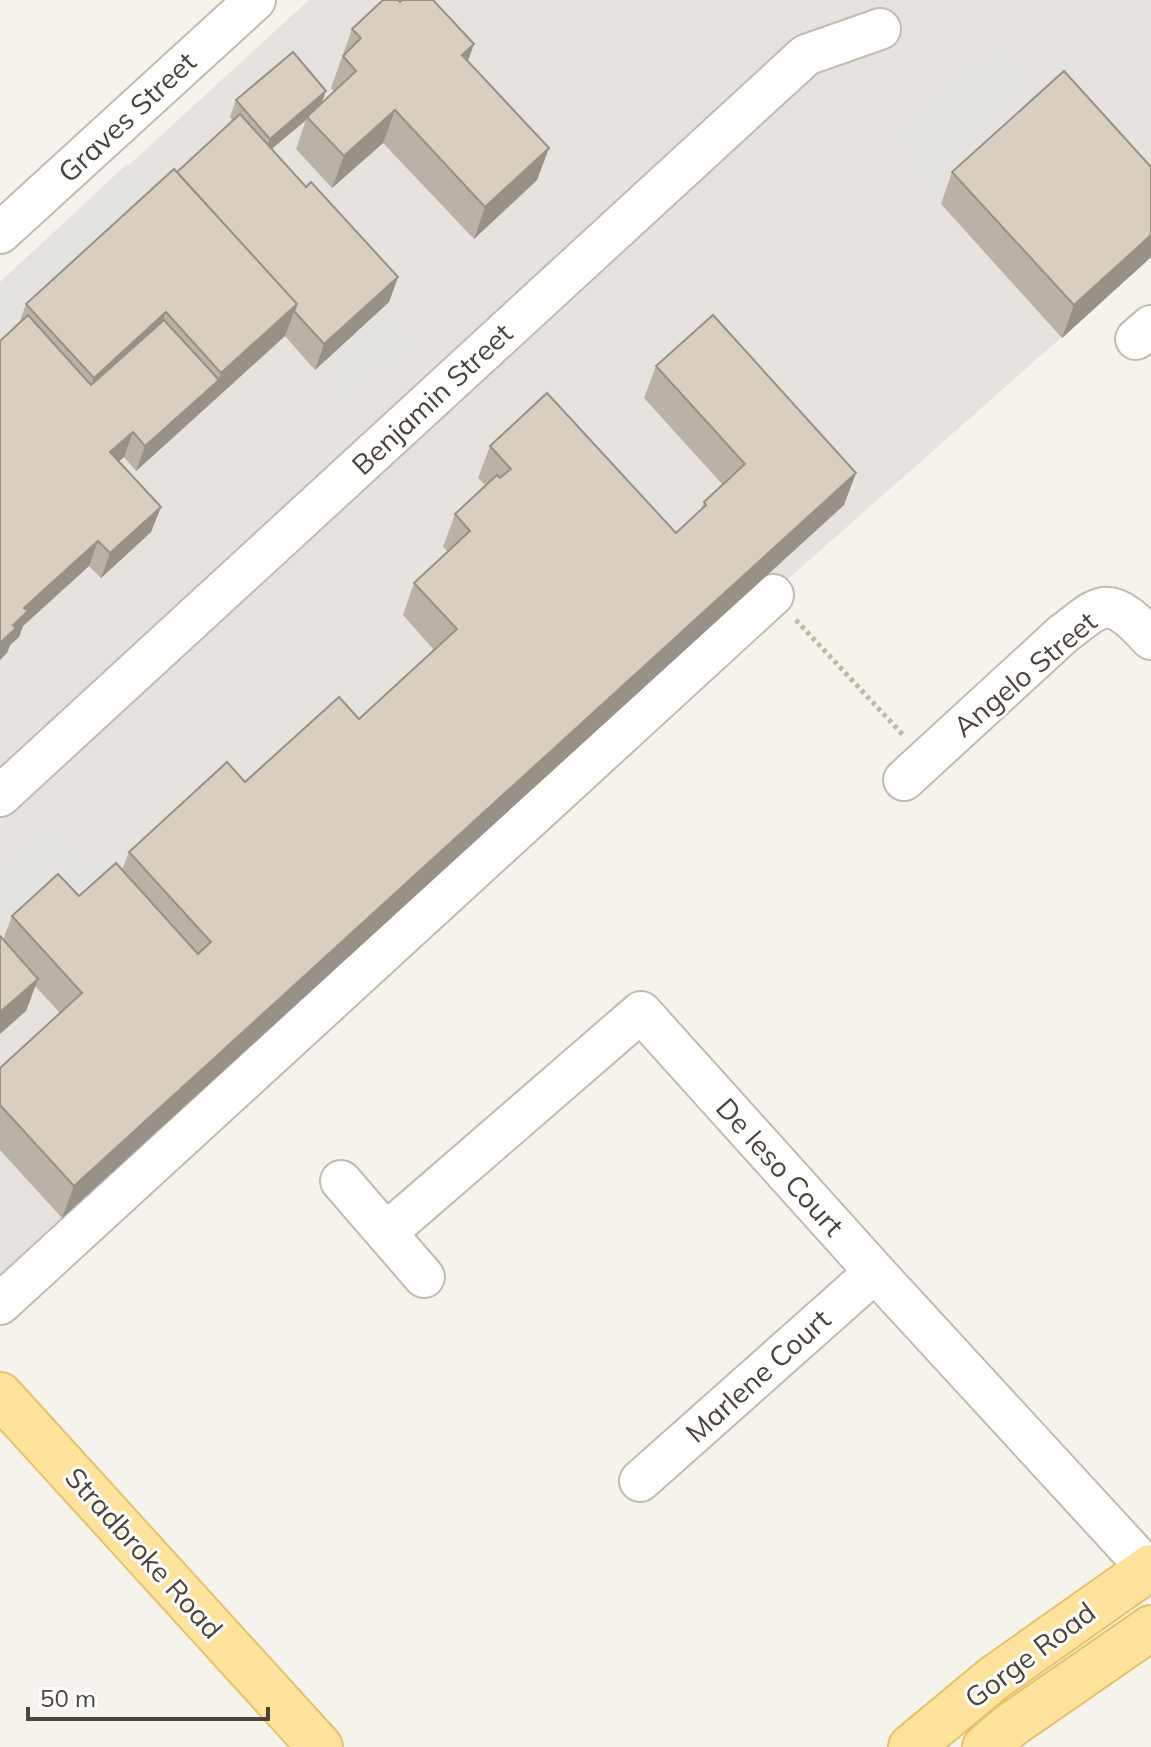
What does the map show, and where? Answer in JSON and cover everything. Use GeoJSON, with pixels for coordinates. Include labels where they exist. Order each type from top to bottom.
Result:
{"type":"FeatureCollection","features":[{"type":"Feature","properties":{"kind":"main road","name":"Stradbroke Road"},"geometry":{"type":"LineString","coordinates":[[0,1395],[320,1747]]}},
{"type":"Feature","properties":{"kind":"main road","name":"Gorge Road"},"geometry":{"type":"LineString","coordinates":[[911,1747],[994,1678],[1149,1568]]}},
{"type":"Feature","properties":{"kind":"main road","name":"Gorge Road"},"geometry":{"type":"LineString","coordinates":[[985,1747],[1011,1725],[1151,1628]]}},
{"type":"Feature","properties":{"kind":"street","name":"Graves Street"},"geometry":{"type":"LineString","coordinates":[[0,233],[255,0]]}},
{"type":"Feature","properties":{"kind":"street","name":"Benjamin Street"},"geometry":{"type":"LineString","coordinates":[[0,796],[806,55],[880,29]]}},
{"type":"Feature","properties":{"kind":"street"},"geometry":{"type":"LineString","coordinates":[[0,1304],[773,595]]}},
{"type":"Feature","properties":{"kind":"street","name":"Angelo Street"},"geometry":{"type":"LineString","coordinates":[[907,761],[1090,614],[1103,608],[1117,610],[1151,639]]}},
{"type":"Feature","properties":{"kind":"street","name":"De Ieso Court"},"geometry":{"type":"LineString","coordinates":[[387,1232],[641,1012],[875,1272],[1149,1568]]}},
{"type":"Feature","properties":{"kind":"street"},"geometry":{"type":"LineString","coordinates":[[341,1181],[424,1277]]}},
{"type":"Feature","properties":{"kind":"street","name":"Marlene Court"},"geometry":{"type":"LineString","coordinates":[[640,1481],[875,1272]]}},
{"type":"Feature","properties":{"kind":"path"},"geometry":{"type":"LineString","coordinates":[[773,595],[907,761]]}},
{"type":"Feature","properties":{"kind":"shaded area"},"geometry":{"type":"Polygon","coordinates":[[[309,0],[1151,0],[1151,258],[0,1276],[0,283],[309,0]]]}},
{"type":"Feature","properties":{"kind":"shaded area"},"geometry":{"type":"Polygon","coordinates":[[[995,39],[1052,103],[941,204],[885,139],[995,39]]]}},
{"type":"Feature","properties":{"kind":"shaded area"},"geometry":{"type":"Polygon","coordinates":[[[127,164],[162,202],[0,358],[0,282],[127,164]]]}},
{"type":"Feature","properties":{"kind":"shaded area"},"geometry":{"type":"Polygon","coordinates":[[[389,302],[423,341],[349,407],[315,370],[389,302]]]}},
{"type":"Feature","properties":{"kind":"shaded area"},"geometry":{"type":"Polygon","coordinates":[[[542,367],[694,537],[664,565],[509,397],[542,367]]]}},
{"type":"Feature","properties":{"kind":"shaded area"},"geometry":{"type":"Polygon","coordinates":[[[53,813],[117,884],[0,948],[0,860],[53,813]]]}},
{"type":"Feature","properties":{"kind":"building"},"geometry":{"type":"Polygon","coordinates":[[[383,0],[433,0],[474,44],[462,55],[549,148],[485,207],[395,110],[344,156],[307,117],[356,71],[343,56],[361,38],[352,29],[383,0]]]}},
{"type":"Feature","properties":{"kind":"building"},"geometry":{"type":"Polygon","coordinates":[[[293,52],[326,91],[270,139],[236,100],[293,52]]]}},
{"type":"Feature","properties":{"kind":"building"},"geometry":{"type":"Polygon","coordinates":[[[1064,71],[1151,167],[1151,235],[1074,305],[952,172],[1064,71]]]}},
{"type":"Feature","properties":{"kind":"building"},"geometry":{"type":"Polygon","coordinates":[[[240,114],[306,187],[311,182],[398,277],[324,344],[294,311],[297,304],[177,172],[240,114]]]}},
{"type":"Feature","properties":{"kind":"building"},"geometry":{"type":"Polygon","coordinates":[[[174,169],[297,304],[221,373],[166,312],[94,378],[26,304],[174,169]]]}},
{"type":"Feature","properties":{"kind":"building"},"geometry":{"type":"Polygon","coordinates":[[[28,315],[91,385],[164,320],[219,380],[145,446],[133,432],[110,452],[161,507],[110,553],[98,541],[24,608],[28,611],[0,643],[0,341],[28,315]]]}},
{"type":"Feature","properties":{"kind":"building"},"geometry":{"type":"Polygon","coordinates":[[[713,315],[856,473],[74,1186],[0,1105],[0,1068],[82,993],[12,916],[58,874],[79,896],[116,863],[198,954],[211,942],[129,852],[227,762],[245,782],[339,697],[359,719],[457,629],[414,583],[470,531],[455,514],[497,475],[500,478],[511,469],[490,446],[547,393],[676,533],[745,464],[656,366],[713,315]]]}},
{"type":"Feature","properties":{"kind":"building"},"geometry":{"type":"Polygon","coordinates":[[[0,936],[38,979],[0,1012],[0,936]]]}}]}
